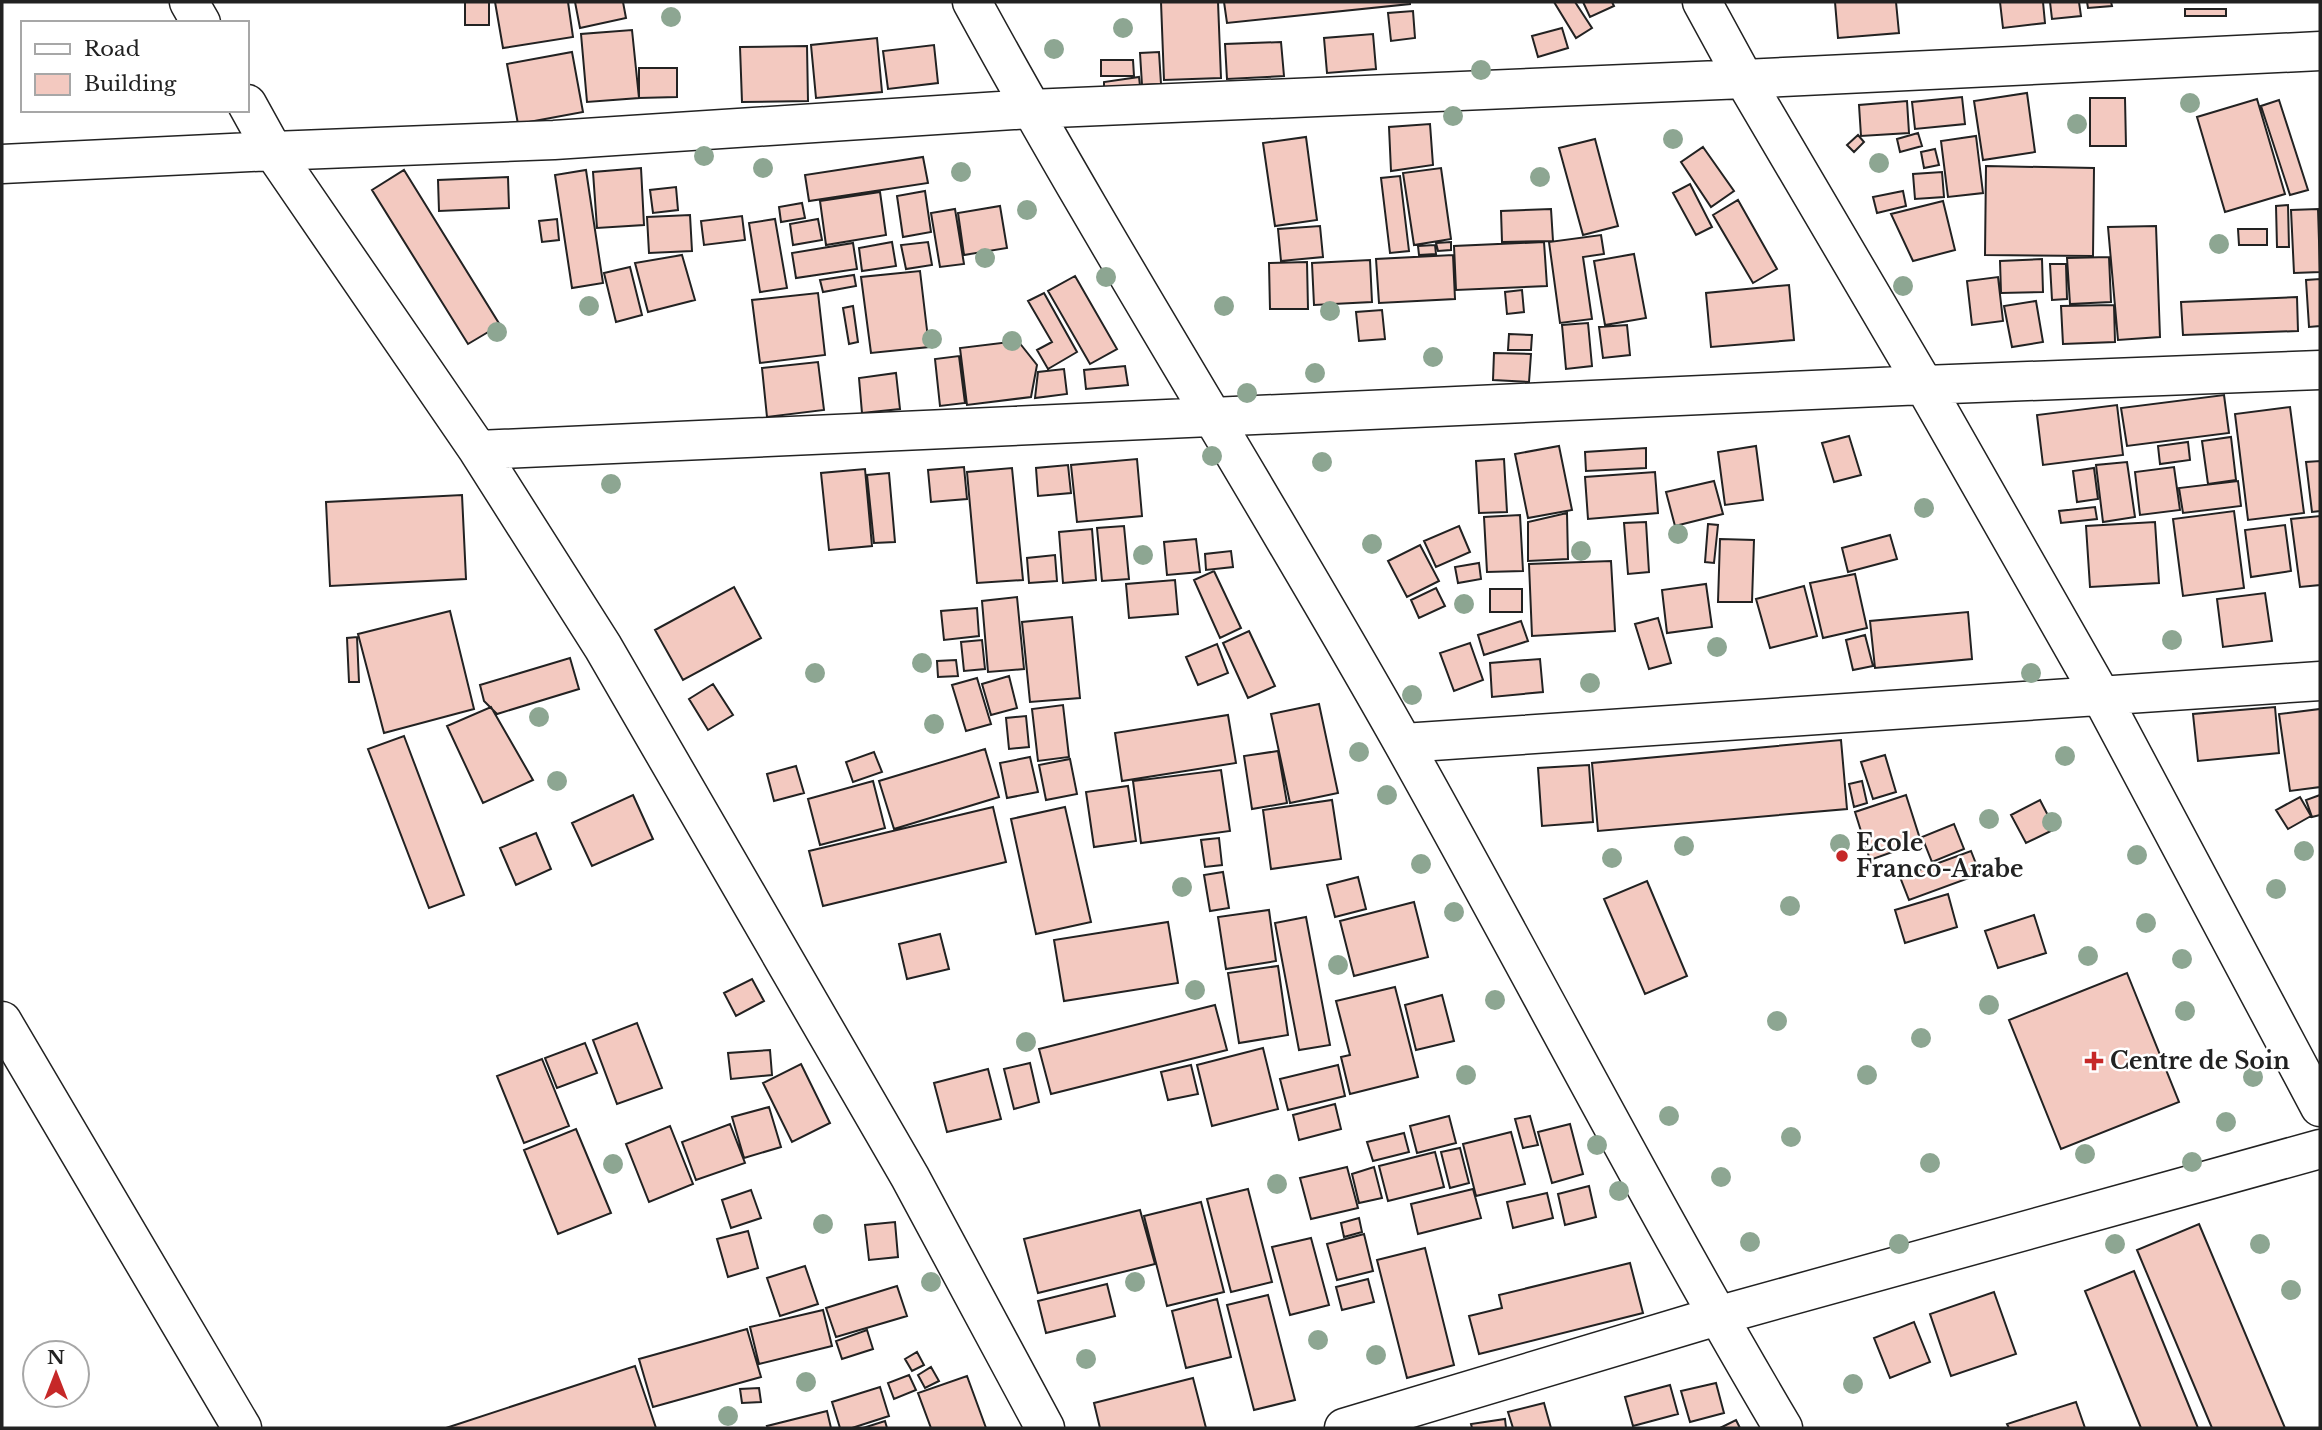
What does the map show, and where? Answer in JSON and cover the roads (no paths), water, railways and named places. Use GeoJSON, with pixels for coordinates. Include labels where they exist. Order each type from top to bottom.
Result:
{"type":"FeatureCollection","features":[{"type":"Feature","properties":{"kind":"street"},"geometry":{"type":"LineString","coordinates":[[189,2],[200,21]]}},
{"type":"Feature","properties":{"kind":"street"},"geometry":{"type":"LineString","coordinates":[[972,2],[1030,109],[1214,417],[1403,743],[1717,1316],[1783,1428]]}},
{"type":"Feature","properties":{"kind":"street"},"geometry":{"type":"LineString","coordinates":[[1702,2],[2100,694],[2320,1107]]}},
{"type":"Feature","properties":{"kind":"street"},"geometry":{"type":"LineString","coordinates":[[2,164],[554,139],[1030,109],[1744,79],[2320,51]]}},
{"type":"Feature","properties":{"kind":"street"},"geometry":{"type":"LineString","coordinates":[[248,106],[273,151],[478,450],[603,647],[910,1177],[1045,1428]]}},
{"type":"Feature","properties":{"kind":"street"},"geometry":{"type":"LineString","coordinates":[[478,450],[1924,385],[2320,370]]}},
{"type":"Feature","properties":{"kind":"street"},"geometry":{"type":"LineString","coordinates":[[1403,743],[2320,681]]}},
{"type":"Feature","properties":{"kind":"street"},"geometry":{"type":"LineString","coordinates":[[2,1021],[242,1428]]}},
{"type":"Feature","properties":{"kind":"street"},"geometry":{"type":"LineString","coordinates":[[1344,1428],[1717,1316],[2320,1149]]}},
{"type":"Feature","properties":{"kind":"place","name":"Ecole Franco-Arabe"},"geometry":{"type":"Point","coordinates":[1842,856]}},
{"type":"Feature","properties":{"kind":"place","name":"Centre de Soin"},"geometry":{"type":"Point","coordinates":[2094,1061]}}]}
